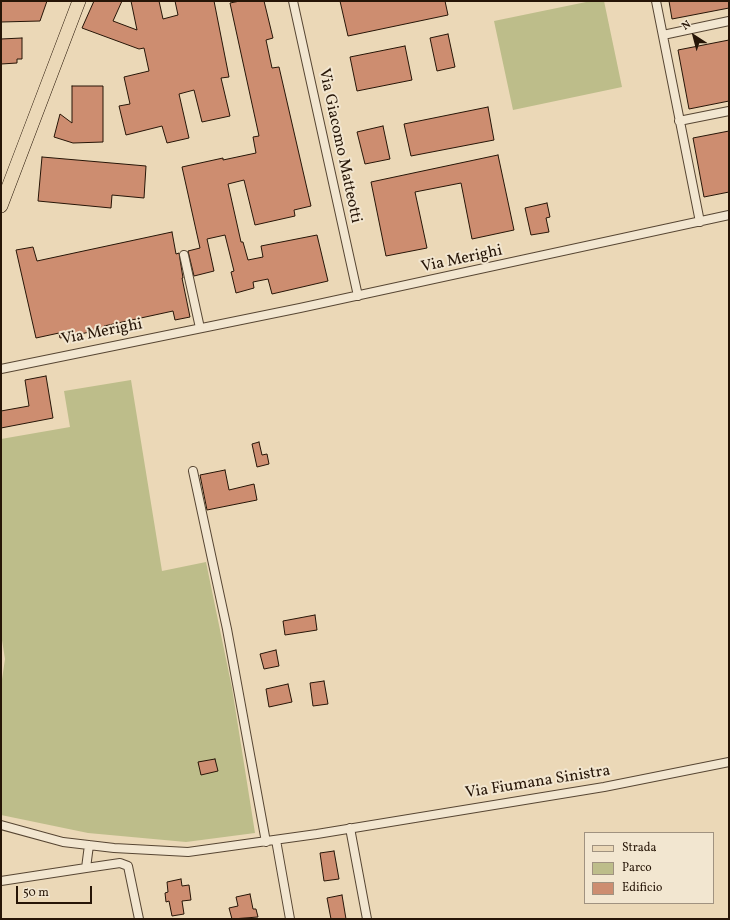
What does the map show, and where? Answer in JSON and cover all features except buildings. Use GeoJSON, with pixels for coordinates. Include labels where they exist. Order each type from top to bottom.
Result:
{"type":"FeatureCollection","features":[{"type":"Feature","properties":{"kind":"main road"},"geometry":{"type":"LineString","coordinates":[[1,206],[79,1]]}},
{"type":"Feature","properties":{"kind":"street","name":"Via Giacomo Matteotti"},"geometry":{"type":"LineString","coordinates":[[293,1],[358,296]]}},
{"type":"Feature","properties":{"kind":"street"},"geometry":{"type":"LineString","coordinates":[[656,1],[700,222]]}},
{"type":"Feature","properties":{"kind":"street"},"geometry":{"type":"LineString","coordinates":[[663,35],[729,21]]}},
{"type":"Feature","properties":{"kind":"street"},"geometry":{"type":"LineString","coordinates":[[679,121],[729,111]]}},
{"type":"Feature","properties":{"kind":"street","name":"Via Merighi"},"geometry":{"type":"LineString","coordinates":[[3,367],[358,296],[729,215]]}},
{"type":"Feature","properties":{"kind":"street"},"geometry":{"type":"LineString","coordinates":[[184,255],[200,328]]}},
{"type":"Feature","properties":{"kind":"street"},"geometry":{"type":"LineString","coordinates":[[193,471],[227,629],[266,842]]}},
{"type":"Feature","properties":{"kind":"street","name":"Via Fiumana Sinistra"},"geometry":{"type":"LineString","coordinates":[[1,825],[56,840],[89,845],[188,852],[266,842],[604,787],[729,762]]}},
{"type":"Feature","properties":{"kind":"street"},"geometry":{"type":"LineString","coordinates":[[350,828],[367,919]]}},
{"type":"Feature","properties":{"kind":"street"},"geometry":{"type":"LineString","coordinates":[[276,840],[290,919]]}},
{"type":"Feature","properties":{"kind":"street"},"geometry":{"type":"LineString","coordinates":[[86,868],[89,845]]}},
{"type":"Feature","properties":{"kind":"street"},"geometry":{"type":"LineString","coordinates":[[1,881],[120,863],[126,864],[130,869],[138,919]]}},
{"type":"Feature","properties":{"kind":"green space"},"geometry":{"type":"Polygon","coordinates":[[[591,1],[604,1],[622,87],[513,110],[494,21],[591,1]]]}},
{"type":"Feature","properties":{"kind":"green space"},"geometry":{"type":"Polygon","coordinates":[[[131,380],[162,571],[206,562],[232,688],[255,833],[186,842],[88,833],[1,815],[1,686],[5,659],[1,634],[1,439],[70,427],[64,391],[131,380]]]}}]}
